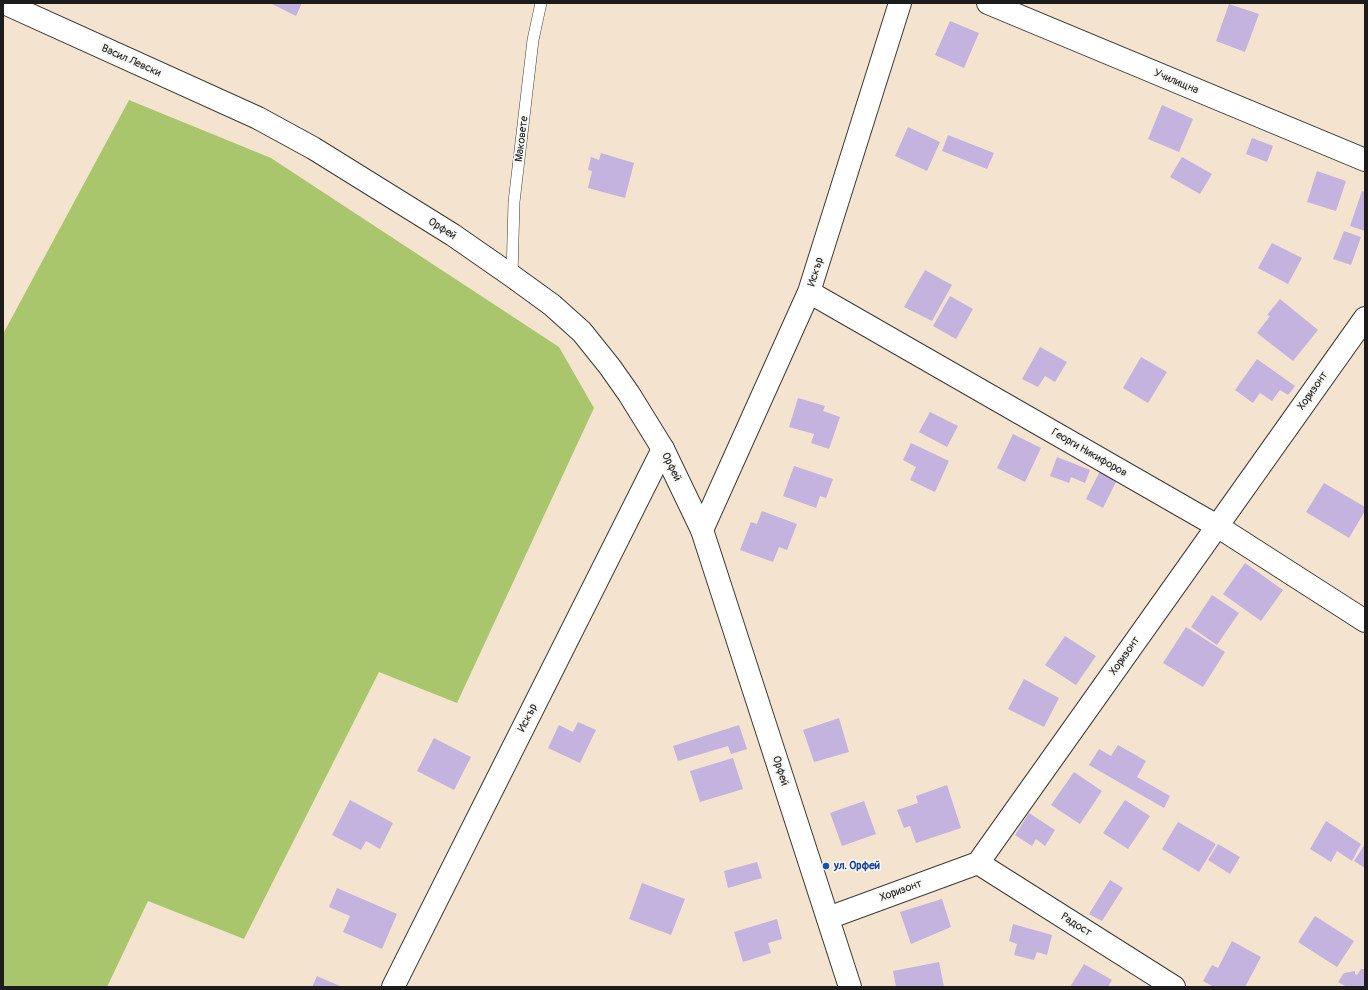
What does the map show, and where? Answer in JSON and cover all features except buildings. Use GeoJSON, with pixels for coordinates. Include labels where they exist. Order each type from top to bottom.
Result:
{"type":"FeatureCollection","features":[{"type":"Feature","properties":{"kind":"street","name":"Васил Левски"},"geometry":{"type":"LineString","coordinates":[[4,3],[258,118]]}},
{"type":"Feature","properties":{"kind":"street","name":"Искър"},"geometry":{"type":"LineString","coordinates":[[702,530],[809,292],[900,3]]}},
{"type":"Feature","properties":{"kind":"street","name":"Училищна"},"geometry":{"type":"LineString","coordinates":[[988,3],[1365,160]]}},
{"type":"Feature","properties":{"kind":"street","name":"Орфей"},"geometry":{"type":"LineString","coordinates":[[258,118],[312,148],[453,235],[552,305],[582,332],[629,394],[663,449],[702,530],[850,987]]}},
{"type":"Feature","properties":{"kind":"street","name":"Георги Никифоров"},"geometry":{"type":"LineString","coordinates":[[809,292],[1217,526],[1365,621]]}},
{"type":"Feature","properties":{"kind":"street","name":"Хоризонт"},"geometry":{"type":"LineString","coordinates":[[828,918],[978,863],[1365,318]]}},
{"type":"Feature","properties":{"kind":"street","name":"Искър"},"geometry":{"type":"LineString","coordinates":[[393,987],[663,449]]}},
{"type":"Feature","properties":{"kind":"street","name":"Радост"},"geometry":{"type":"LineString","coordinates":[[978,863],[1174,987]]}},
{"type":"Feature","properties":{"kind":"lane","name":"Маковете"},"geometry":{"type":"LineString","coordinates":[[512,276],[514,202],[533,40],[541,3]]}},
{"type":"Feature","properties":{"kind":"green space"},"geometry":{"type":"Polygon","coordinates":[[[129,100],[271,158],[559,347],[594,408],[457,703],[379,672],[244,939],[148,901],[107,987],[3,987],[3,334],[129,100]]]}},
{"type":"Feature","properties":{"kind":"place","name":"ул. Орфей"},"geometry":{"type":"Point","coordinates":[826,866]}}]}
